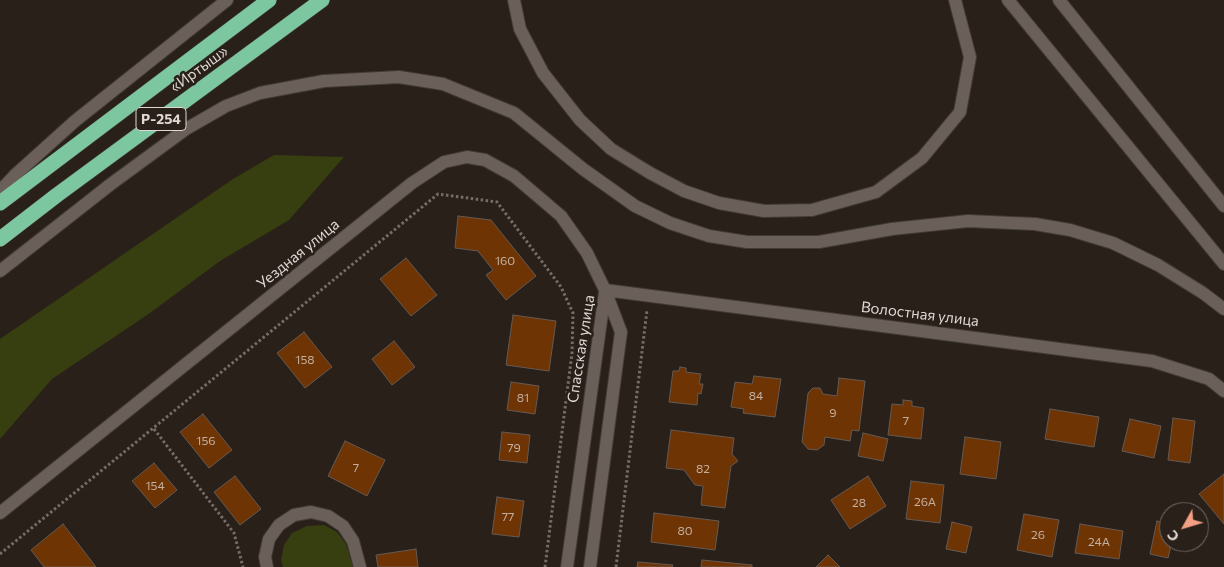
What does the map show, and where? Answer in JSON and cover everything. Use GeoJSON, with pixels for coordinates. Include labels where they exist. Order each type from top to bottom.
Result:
{"type":"FeatureCollection","features":[{"type":"Feature","properties":{"kind":"highway","name":"«Иртыш»"},"geometry":{"type":"LineString","coordinates":[[0,203],[269,0]]}},
{"type":"Feature","properties":{"kind":"highway","name":"«Иртыш»"},"geometry":{"type":"LineString","coordinates":[[0,239],[322,0]]}},
{"type":"Feature","properties":{"kind":"street"},"geometry":{"type":"LineString","coordinates":[[0,191],[75,121],[227,0]]}},
{"type":"Feature","properties":{"kind":"street"},"geometry":{"type":"LineString","coordinates":[[514,0],[520,28],[543,73],[580,120],[611,149],[650,174],[684,190],[719,203],[764,211],[812,210],[876,192],[922,158],[960,112],[970,57],[955,0]]}},
{"type":"Feature","properties":{"kind":"street"},"geometry":{"type":"LineString","coordinates":[[1008,0],[1224,264]]}},
{"type":"Feature","properties":{"kind":"street"},"geometry":{"type":"LineString","coordinates":[[1059,0],[1224,206]]}},
{"type":"Feature","properties":{"kind":"street"},"geometry":{"type":"LineString","coordinates":[[0,271],[111,184],[186,129],[226,106],[260,93],[324,81],[399,77],[443,84],[514,113],[583,169],[635,206],[670,223],[709,236],[747,242],[820,242],[892,229],[968,221],[1035,224],[1070,230],[1113,243],[1165,270],[1203,293],[1224,309]]}},
{"type":"Feature","properties":{"kind":"street","name":"Уездная улица"},"geometry":{"type":"LineString","coordinates":[[0,513],[412,183],[444,162],[467,157],[485,160],[514,176],[561,216],[587,253],[605,290]]}},
{"type":"Feature","properties":{"kind":"street","name":"Волостная улица"},"geometry":{"type":"LineString","coordinates":[[605,290],[1152,361],[1209,379],[1224,391]]}},
{"type":"Feature","properties":{"kind":"street","name":"Спасская улица"},"geometry":{"type":"LineString","coordinates":[[566,567],[605,290]]}},
{"type":"Feature","properties":{"kind":"street","name":"Спасская улица"},"geometry":{"type":"LineString","coordinates":[[590,567],[621,332],[605,290]]}},
{"type":"Feature","properties":{"kind":"street"},"geometry":{"type":"LineString","coordinates":[[267,567],[265,557],[269,540],[279,525],[294,515],[311,512],[328,516],[343,526],[353,541],[360,567]]}},
{"type":"Feature","properties":{"kind":"path"},"geometry":{"type":"LineString","coordinates":[[0,554],[438,194],[496,202],[561,287],[573,313],[572,353],[545,567]]}},
{"type":"Feature","properties":{"kind":"path"},"geometry":{"type":"LineString","coordinates":[[616,567],[649,296]]}},
{"type":"Feature","properties":{"kind":"path"},"geometry":{"type":"LineString","coordinates":[[154,429],[234,533],[243,567]]}},
{"type":"Feature","properties":{"kind":"green space"},"geometry":{"type":"Polygon","coordinates":[[[274,155],[344,157],[289,220],[220,261],[150,313],[52,379],[0,439],[0,339],[233,179],[274,155]]]}},
{"type":"Feature","properties":{"kind":"green space"},"geometry":{"type":"Polygon","coordinates":[[[324,525],[337,532],[346,544],[353,567],[283,567],[281,560],[284,545],[292,533],[307,526],[324,525]]]}},
{"type":"Feature","properties":{"kind":"building"},"geometry":{"type":"Polygon","coordinates":[[[458,216],[491,220],[536,276],[506,300],[486,275],[493,270],[478,251],[455,248],[458,216]]]}},
{"type":"Feature","properties":{"kind":"building"},"geometry":{"type":"Polygon","coordinates":[[[406,258],[437,295],[411,316],[380,279],[406,258]]]}},
{"type":"Feature","properties":{"kind":"building"},"geometry":{"type":"Polygon","coordinates":[[[513,315],[556,321],[549,371],[506,365],[513,315]]]}},
{"type":"Feature","properties":{"kind":"building"},"geometry":{"type":"Polygon","coordinates":[[[304,332],[332,367],[305,388],[277,353],[304,332]]]}},
{"type":"Feature","properties":{"kind":"building"},"geometry":{"type":"Polygon","coordinates":[[[394,341],[415,367],[392,385],[372,359],[394,341]]]}},
{"type":"Feature","properties":{"kind":"building"},"geometry":{"type":"Polygon","coordinates":[[[680,367],[686,368],[686,372],[701,374],[699,384],[703,384],[701,394],[698,393],[697,405],[669,402],[673,371],[679,371],[680,367]]]}},
{"type":"Feature","properties":{"kind":"building"},"geometry":{"type":"Polygon","coordinates":[[[754,376],[781,379],[775,417],[743,413],[744,409],[731,407],[735,382],[752,384],[754,376]]]}},
{"type":"Feature","properties":{"kind":"building"},"geometry":{"type":"Polygon","coordinates":[[[839,378],[865,381],[859,431],[852,430],[850,441],[825,437],[824,445],[817,450],[808,449],[802,442],[808,393],[813,388],[820,388],[823,394],[837,396],[839,378]]]}},
{"type":"Feature","properties":{"kind":"building"},"geometry":{"type":"Polygon","coordinates":[[[511,382],[539,386],[535,414],[507,410],[511,382]]]}},
{"type":"Feature","properties":{"kind":"building"},"geometry":{"type":"Polygon","coordinates":[[[903,400],[912,401],[912,406],[924,408],[921,439],[888,435],[892,404],[903,405],[903,400]]]}},
{"type":"Feature","properties":{"kind":"building"},"geometry":{"type":"Polygon","coordinates":[[[1050,409],[1099,417],[1094,447],[1045,439],[1050,409]]]}},
{"type":"Feature","properties":{"kind":"building"},"geometry":{"type":"Polygon","coordinates":[[[203,414],[232,450],[209,468],[180,432],[203,414]]]}},
{"type":"Feature","properties":{"kind":"building"},"geometry":{"type":"Polygon","coordinates":[[[1173,418],[1195,421],[1190,463],[1168,460],[1173,418]]]}},
{"type":"Feature","properties":{"kind":"building"},"geometry":{"type":"Polygon","coordinates":[[[1130,419],[1161,426],[1154,458],[1122,451],[1130,419]]]}},
{"type":"Feature","properties":{"kind":"building"},"geometry":{"type":"Polygon","coordinates":[[[671,430],[734,438],[732,454],[738,461],[731,466],[725,508],[701,505],[703,486],[695,485],[684,470],[666,468],[671,430]]]}},
{"type":"Feature","properties":{"kind":"building"},"geometry":{"type":"Polygon","coordinates":[[[502,432],[530,435],[527,463],[499,460],[502,432]]]}},
{"type":"Feature","properties":{"kind":"building"},"geometry":{"type":"Polygon","coordinates":[[[863,433],[888,439],[883,461],[858,456],[863,433]]]}},
{"type":"Feature","properties":{"kind":"building"},"geometry":{"type":"Polygon","coordinates":[[[965,437],[1001,442],[996,479],[960,474],[965,437]]]}},
{"type":"Feature","properties":{"kind":"building"},"geometry":{"type":"Polygon","coordinates":[[[345,441],[385,460],[367,496],[328,476],[345,441]]]}},
{"type":"Feature","properties":{"kind":"building"},"geometry":{"type":"Polygon","coordinates":[[[154,463],[177,490],[155,508],[132,481],[154,463]]]}},
{"type":"Feature","properties":{"kind":"building"},"geometry":{"type":"Polygon","coordinates":[[[1224,474],[1224,524],[1209,506],[1209,502],[1206,502],[1199,494],[1224,474]]]}},
{"type":"Feature","properties":{"kind":"building"},"geometry":{"type":"Polygon","coordinates":[[[235,476],[261,509],[240,525],[214,492],[235,476]]]}},
{"type":"Feature","properties":{"kind":"building"},"geometry":{"type":"Polygon","coordinates":[[[868,476],[886,506],[850,529],[831,500],[868,476]]]}},
{"type":"Feature","properties":{"kind":"building"},"geometry":{"type":"Polygon","coordinates":[[[911,481],[944,485],[940,523],[906,519],[911,481]]]}},
{"type":"Feature","properties":{"kind":"building"},"geometry":{"type":"Polygon","coordinates":[[[497,497],[524,501],[519,537],[492,534],[497,497]]]}},
{"type":"Feature","properties":{"kind":"building"},"geometry":{"type":"Polygon","coordinates":[[[654,513],[719,521],[715,550],[651,542],[654,513]]]}},
{"type":"Feature","properties":{"kind":"building"},"geometry":{"type":"Polygon","coordinates":[[[1024,514],[1059,520],[1052,557],[1017,550],[1024,514]]]}},
{"type":"Feature","properties":{"kind":"building"},"geometry":{"type":"Polygon","coordinates":[[[1157,521],[1159,522],[1159,552],[1170,552],[1168,558],[1150,554],[1157,521]]]}},
{"type":"Feature","properties":{"kind":"building"},"geometry":{"type":"Polygon","coordinates":[[[952,522],[972,527],[966,553],[946,549],[952,522]]]}},
{"type":"Feature","properties":{"kind":"building"},"geometry":{"type":"Polygon","coordinates":[[[63,524],[96,567],[44,567],[31,550],[63,524]]]}},
{"type":"Feature","properties":{"kind":"building"},"geometry":{"type":"Polygon","coordinates":[[[1080,524],[1123,531],[1119,559],[1075,553],[1080,524]]]}},
{"type":"Feature","properties":{"kind":"building"},"geometry":{"type":"Polygon","coordinates":[[[416,549],[418,567],[378,567],[376,555],[416,549]]]}},
{"type":"Feature","properties":{"kind":"building"},"geometry":{"type":"Polygon","coordinates":[[[828,555],[840,567],[816,567],[828,555]]]}},
{"type":"Feature","properties":{"kind":"building"},"geometry":{"type":"Polygon","coordinates":[[[702,560],[752,565],[752,567],[701,567],[702,560]]]}},
{"type":"Feature","properties":{"kind":"building"},"geometry":{"type":"Polygon","coordinates":[[[638,562],[673,565],[672,567],[637,567],[638,562]]]}}]}
